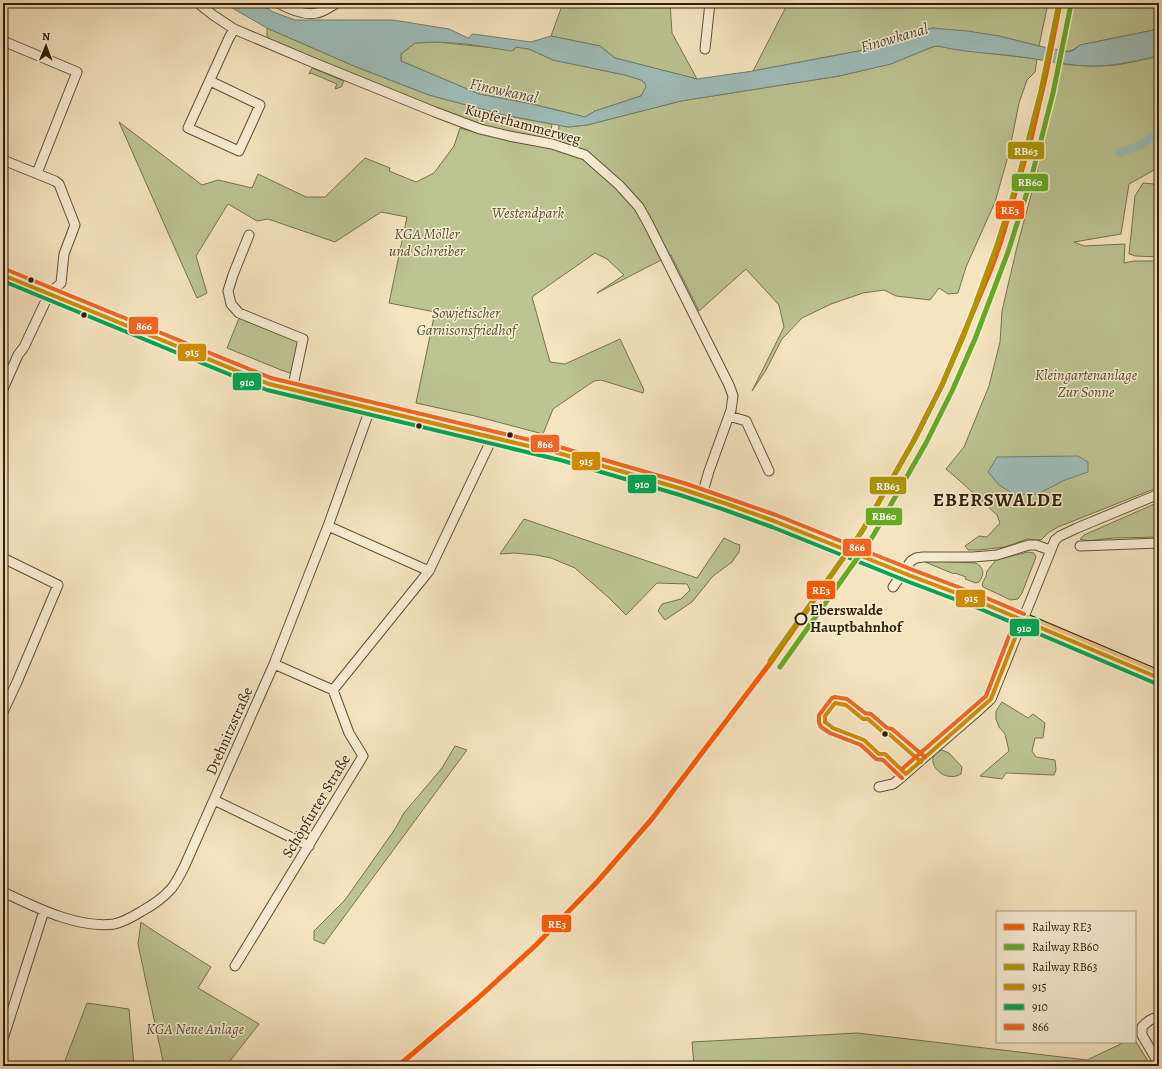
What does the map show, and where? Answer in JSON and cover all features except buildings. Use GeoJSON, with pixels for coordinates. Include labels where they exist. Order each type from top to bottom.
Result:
{"type":"FeatureCollection","features":[{"type":"Feature","properties":{"kind":"main road"},"geometry":{"type":"LineString","coordinates":[[3,275],[269,384],[370,409],[490,436],[599,464],[702,495],[973,599],[1159,678]]}},
{"type":"Feature","properties":{"kind":"street","name":"Kupferhammerweg"},"geometry":{"type":"LineString","coordinates":[[198,3],[212,15],[234,29],[462,122],[480,129],[552,144],[585,155],[628,195],[639,207],[649,225],[729,385],[733,396],[729,416],[702,495]]}},
{"type":"Feature","properties":{"kind":"street"},"geometry":{"type":"LineString","coordinates":[[278,3],[290,10],[304,13],[317,13],[337,3]]}},
{"type":"Feature","properties":{"kind":"street"},"geometry":{"type":"LineString","coordinates":[[705,49],[710,3]]}},
{"type":"Feature","properties":{"kind":"street"},"geometry":{"type":"LineString","coordinates":[[210,81],[260,105],[239,151],[188,128],[234,29]]}},
{"type":"Feature","properties":{"kind":"street"},"geometry":{"type":"LineString","coordinates":[[3,41],[78,72],[37,173]]}},
{"type":"Feature","properties":{"kind":"street"},"geometry":{"type":"LineString","coordinates":[[3,160],[37,173],[59,184],[75,225],[64,254],[61,283],[49,294],[3,388]]}},
{"type":"Feature","properties":{"kind":"street"},"geometry":{"type":"LineString","coordinates":[[249,235],[232,275],[228,292],[231,304],[239,313],[303,339],[292,390]]}},
{"type":"Feature","properties":{"kind":"street","name":"Drehnitzstraße"},"geometry":{"type":"LineString","coordinates":[[3,892],[44,911],[69,919],[96,925],[115,924],[130,918],[147,909],[161,899],[172,888],[185,865],[274,664],[328,526],[370,409]]}},
{"type":"Feature","properties":{"kind":"street"},"geometry":{"type":"LineString","coordinates":[[729,416],[746,421],[769,471]]}},
{"type":"Feature","properties":{"kind":"street"},"geometry":{"type":"LineString","coordinates":[[274,664],[332,690],[429,571],[488,447],[490,436]]}},
{"type":"Feature","properties":{"kind":"street"},"geometry":{"type":"LineString","coordinates":[[880,787],[893,784],[897,781],[991,699],[1055,540],[1077,528],[1159,494]]}},
{"type":"Feature","properties":{"kind":"street"},"geometry":{"type":"LineString","coordinates":[[328,526],[429,571]]}},
{"type":"Feature","properties":{"kind":"street"},"geometry":{"type":"LineString","coordinates":[[1080,546],[1159,543]]}},
{"type":"Feature","properties":{"kind":"street"},"geometry":{"type":"LineString","coordinates":[[893,587],[912,561],[916,558],[973,557],[997,554],[1029,545],[1036,545],[1050,550]]}},
{"type":"Feature","properties":{"kind":"street"},"geometry":{"type":"LineString","coordinates":[[3,558],[58,585],[3,712]]}},
{"type":"Feature","properties":{"kind":"street","name":"Schöpfurter Straße"},"geometry":{"type":"LineString","coordinates":[[235,966],[363,756],[349,733],[332,690]]}},
{"type":"Feature","properties":{"kind":"street"},"geometry":{"type":"LineString","coordinates":[[214,800],[309,846]]}},
{"type":"Feature","properties":{"kind":"street"},"geometry":{"type":"LineString","coordinates":[[5,1033],[44,911]]}},
{"type":"Feature","properties":{"kind":"street"},"geometry":{"type":"LineString","coordinates":[[1159,1018],[1156,1017],[1148,1021],[1142,1027],[1142,1035],[1159,1064]]}},
{"type":"Feature","properties":{"kind":"green space"},"geometry":{"type":"Polygon","coordinates":[[[563,3],[670,3],[672,33],[697,79],[615,58],[600,46],[551,36],[563,3]]]}},
{"type":"Feature","properties":{"kind":"green space"},"geometry":{"type":"Polygon","coordinates":[[[788,3],[1048,3],[1039,46],[999,36],[932,28],[864,50],[753,71],[788,3]]]}},
{"type":"Feature","properties":{"kind":"green space"},"geometry":{"type":"Polygon","coordinates":[[[1069,3],[1159,3],[1159,12],[1154,13],[1159,18],[1159,29],[1080,45],[1070,51],[1058,50],[1069,3]]]}},
{"type":"Feature","properties":{"kind":"green space"},"geometry":{"type":"Polygon","coordinates":[[[267,28],[354,66],[429,95],[504,115],[552,124],[549,143],[557,145],[559,125],[568,127],[587,125],[681,101],[839,76],[890,64],[932,47],[938,46],[1037,59],[1035,72],[1027,80],[1019,103],[1009,153],[995,202],[966,267],[958,293],[948,294],[939,288],[930,300],[896,296],[884,290],[863,293],[831,304],[802,318],[782,339],[766,370],[752,391],[784,327],[779,305],[746,269],[699,311],[671,255],[597,293],[624,275],[607,259],[595,253],[532,297],[550,362],[565,364],[620,339],[644,390],[643,393],[601,380],[594,381],[553,409],[543,434],[475,416],[416,403],[435,312],[389,303],[407,217],[381,212],[335,242],[268,219],[257,221],[228,204],[196,256],[207,293],[197,298],[119,122],[202,185],[218,180],[252,188],[258,174],[306,197],[325,197],[365,158],[390,168],[389,171],[416,182],[434,173],[454,146],[460,128],[478,133],[480,129],[276,47],[267,36],[267,28]]]}},
{"type":"Feature","properties":{"kind":"green space"},"geometry":{"type":"Polygon","coordinates":[[[437,42],[514,50],[516,47],[529,49],[553,60],[625,75],[641,80],[645,83],[646,87],[641,96],[595,111],[585,117],[532,104],[479,94],[401,61],[401,54],[415,43],[437,42]]]}},
{"type":"Feature","properties":{"kind":"green space","name":"Kleingartenanlage Zur Sonne"},"geometry":{"type":"Polygon","coordinates":[[[1159,56],[1159,169],[1156,169],[1129,184],[1121,234],[1074,242],[1084,246],[1125,244],[1124,263],[1134,261],[1159,261],[1159,487],[1058,527],[1048,533],[1041,540],[1027,539],[1005,547],[968,550],[965,546],[979,536],[987,537],[1000,523],[997,515],[946,469],[964,447],[989,386],[1000,342],[1002,311],[1037,173],[1056,63],[1086,66],[1108,66],[1159,56]]]}},
{"type":"Feature","properties":{"kind":"green space"},"geometry":{"type":"Polygon","coordinates":[[[312,68],[344,81],[341,87],[335,89],[337,84],[311,73],[309,74],[312,68]]]}},
{"type":"Feature","properties":{"kind":"green space"},"geometry":{"type":"Polygon","coordinates":[[[1159,182],[1159,257],[1136,256],[1129,254],[1135,196],[1143,183],[1154,184],[1159,182]]]}},
{"type":"Feature","properties":{"kind":"green space"},"geometry":{"type":"Polygon","coordinates":[[[240,316],[301,343],[293,374],[227,348],[240,316]]]}},
{"type":"Feature","properties":{"kind":"green space"},"geometry":{"type":"Polygon","coordinates":[[[1159,502],[1159,537],[1112,538],[1088,541],[1080,539],[1084,535],[1159,502]]]}},
{"type":"Feature","properties":{"kind":"green space"},"geometry":{"type":"Polygon","coordinates":[[[524,519],[697,578],[724,538],[740,545],[739,552],[732,562],[713,576],[692,602],[665,620],[658,611],[662,604],[681,599],[690,590],[687,584],[657,583],[626,615],[575,568],[551,558],[536,555],[514,553],[500,554],[524,519]]]}},
{"type":"Feature","properties":{"kind":"green space"},"geometry":{"type":"Polygon","coordinates":[[[1028,552],[1034,553],[1036,557],[1022,593],[1018,599],[1011,600],[983,587],[982,584],[987,571],[996,560],[1028,552]]]}},
{"type":"Feature","properties":{"kind":"green space"},"geometry":{"type":"Polygon","coordinates":[[[936,561],[976,563],[981,567],[983,574],[979,582],[976,583],[965,579],[966,577],[955,573],[954,574],[925,562],[936,561]]]}},
{"type":"Feature","properties":{"kind":"green space"},"geometry":{"type":"Polygon","coordinates":[[[1002,702],[1028,718],[1033,714],[1045,723],[1043,738],[1035,738],[1032,751],[1036,757],[1055,760],[1056,770],[1054,775],[1006,773],[1002,779],[980,776],[1009,751],[1005,734],[999,727],[996,719],[996,711],[1002,702]]]}},
{"type":"Feature","properties":{"kind":"green space"},"geometry":{"type":"Polygon","coordinates":[[[455,746],[467,750],[324,944],[314,940],[314,931],[345,900],[395,829],[404,813],[442,768],[455,746]]]}},
{"type":"Feature","properties":{"kind":"green space"},"geometry":{"type":"Polygon","coordinates":[[[942,750],[949,753],[962,767],[961,774],[947,776],[936,769],[933,764],[933,758],[936,753],[942,750]]]}},
{"type":"Feature","properties":{"kind":"green space","name":"KGA Neue Anlage"},"geometry":{"type":"Polygon","coordinates":[[[141,922],[211,967],[198,988],[259,1024],[226,1066],[164,1066],[138,944],[141,922]]]}},
{"type":"Feature","properties":{"kind":"green space"},"geometry":{"type":"Polygon","coordinates":[[[87,1003],[129,1009],[134,1066],[63,1066],[87,1003]]]}},
{"type":"Feature","properties":{"kind":"green space"},"geometry":{"type":"Polygon","coordinates":[[[857,1033],[1087,1060],[1123,1043],[1136,1043],[1136,1042],[1151,1066],[694,1066],[692,1042],[857,1033]]]}},
{"type":"Feature","properties":{"kind":"water"},"geometry":{"type":"Polygon","coordinates":[[[226,3],[259,3],[273,12],[295,20],[393,20],[449,29],[468,38],[473,34],[531,42],[551,36],[600,46],[615,58],[697,79],[753,71],[864,50],[932,28],[968,31],[999,36],[1069,52],[1080,45],[1159,29],[1159,56],[1114,65],[1088,66],[966,51],[938,46],[932,47],[891,64],[839,76],[681,101],[587,125],[568,127],[504,115],[429,95],[354,66],[267,28],[226,3]],[[437,42],[415,43],[401,54],[401,61],[479,94],[532,104],[585,117],[595,111],[641,96],[646,87],[645,83],[641,80],[625,75],[553,60],[529,49],[516,47],[512,51],[467,44],[437,42]]]}},
{"type":"Feature","properties":{"kind":"water"},"geometry":{"type":"Polygon","coordinates":[[[1078,456],[1088,462],[1088,472],[1065,480],[1038,494],[1015,495],[999,485],[988,472],[997,457],[1078,456]]]}},
{"type":"Feature","properties":{"kind":"waterway"},"geometry":{"type":"LineString","coordinates":[[1119,153],[1141,145],[1159,132]]}},
{"type":"Feature","properties":{"kind":"rail line","name":"RB63"},"geometry":{"type":"LineString","coordinates":[[770,661],[863,530],[916,437],[942,385],[964,335],[996,248],[1018,180],[1041,91],[1059,3]]}},
{"type":"Feature","properties":{"kind":"rail line","name":"RE3"},"geometry":{"type":"LineString","coordinates":[[398,1066],[477,999],[536,945],[597,882],[651,820],[771,662],[862,531],[913,442],[942,385],[991,269],[1001,241],[1031,139],[1060,3]]}},
{"type":"Feature","properties":{"kind":"rail line","name":"RB60"},"geometry":{"type":"LineString","coordinates":[[780,667],[873,536],[926,443],[952,391],[975,339],[1008,252],[1030,183],[1053,93],[1071,4]]}},
{"type":"Feature","properties":{"kind":"transit line","name":"866"},"geometry":{"type":"LineString","coordinates":[[5,269],[271,378],[563,448],[684,483],[776,515],[1024,614]]}},
{"type":"Feature","properties":{"kind":"transit line","name":"915"},"geometry":{"type":"LineString","coordinates":[[3,275],[269,384],[562,454],[682,489],[727,504],[980,602],[1159,678]]}},
{"type":"Feature","properties":{"kind":"transit line","name":"910"},"geometry":{"type":"LineString","coordinates":[[3,281],[267,390],[560,460],[680,495],[725,510],[978,608],[1157,684]]}},
{"type":"Feature","properties":{"kind":"transit line","name":"866"},"geometry":{"type":"LineString","coordinates":[[902,769],[986,696],[1016,618]]}},
{"type":"Feature","properties":{"kind":"transit line","name":"915"},"geometry":{"type":"LineString","coordinates":[[906,774],[991,699],[1022,620]]}},
{"type":"Feature","properties":{"kind":"transit line","name":"866"},"geometry":{"type":"LineString","coordinates":[[902,778],[883,760],[876,759],[861,745],[830,733],[821,727],[819,723],[819,715],[832,698],[847,699],[865,713],[871,714],[887,728],[892,729],[925,757]]}},
{"type":"Feature","properties":{"kind":"transit line","name":"915"},"geometry":{"type":"LineString","coordinates":[[906,774],[885,754],[879,754],[864,740],[833,728],[825,722],[825,716],[835,703],[846,705],[863,719],[868,719],[885,734],[889,734],[921,762]]}},
{"type":"Feature","properties":{"kind":"place","name":"Eberswalde Hauptbahnhof"},"geometry":{"type":"Point","coordinates":[801,619]}},
{"type":"Feature","properties":{"kind":"district","name":"EBERSWALDE"},"geometry":{"type":"Point","coordinates":[998,499]}},
{"type":"Feature","properties":{"kind":"water label","name":"Finowkanal"},"geometry":{"type":"Point","coordinates":[894,37]}},
{"type":"Feature","properties":{"kind":"water label","name":"Finowkanal"},"geometry":{"type":"Point","coordinates":[504,90]}},
{"type":"Feature","properties":{"kind":"park label","name":"Westendpark"},"geometry":{"type":"Point","coordinates":[528,213]}},
{"type":"Feature","properties":{"kind":"park label","name":"KGA Möller und Schreiber"},"geometry":{"type":"Point","coordinates":[427,242]}},
{"type":"Feature","properties":{"kind":"park label","name":"Sowjetischer Garnisonsfriedhof"},"geometry":{"type":"Point","coordinates":[466,322]}}]}
